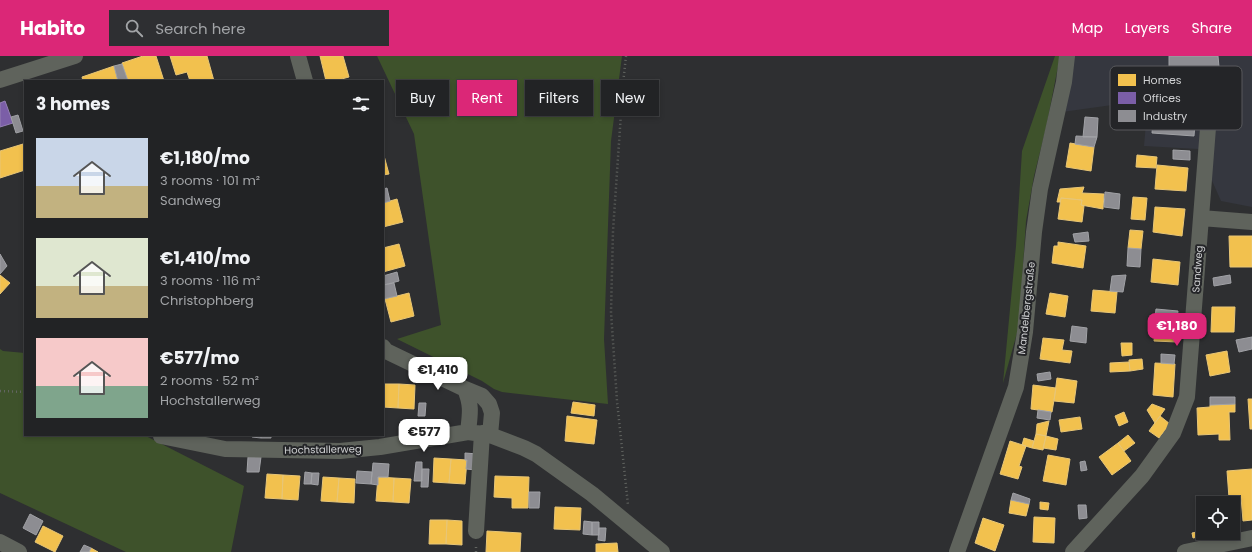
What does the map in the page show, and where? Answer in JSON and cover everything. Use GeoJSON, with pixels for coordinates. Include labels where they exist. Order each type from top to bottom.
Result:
{"type":"FeatureCollection","features":[{"type":"Feature","properties":{"kind":"street"},"geometry":{"type":"LineString","coordinates":[[0,80],[74,56]]}},
{"type":"Feature","properties":{"kind":"street"},"geometry":{"type":"LineString","coordinates":[[298,56],[305,80]]}},
{"type":"Feature","properties":{"kind":"street","name":"Mandelbergstraße"},"geometry":{"type":"LineString","coordinates":[[957,552],[1016,387],[1026,332],[1034,232],[1040,189],[1064,82],[1067,56]]}},
{"type":"Feature","properties":{"kind":"street","name":"Sandweg"},"geometry":{"type":"LineString","coordinates":[[1073,552],[1142,476],[1173,433],[1187,397],[1208,130]]}},
{"type":"Feature","properties":{"kind":"street"},"geometry":{"type":"LineString","coordinates":[[1201,218],[1252,222]]}},
{"type":"Feature","properties":{"kind":"street"},"geometry":{"type":"LineString","coordinates":[[384,348],[386,351],[464,389],[482,396],[489,404],[492,413],[480,433],[476,531]]}},
{"type":"Feature","properties":{"kind":"street"},"geometry":{"type":"LineString","coordinates":[[464,389],[470,401],[470,413],[480,433],[524,448],[536,454],[592,494],[662,552]]}},
{"type":"Feature","properties":{"kind":"street","name":"Hochstallerweg"},"geometry":{"type":"LineString","coordinates":[[161,436],[225,449],[340,451],[480,433]]}},
{"type":"Feature","properties":{"kind":"street"},"geometry":{"type":"LineString","coordinates":[[1185,552],[1252,538]]}},
{"type":"Feature","properties":{"kind":"street"},"geometry":{"type":"LineString","coordinates":[[0,542],[19,552]]}},
{"type":"Feature","properties":{"kind":"path"},"geometry":{"type":"LineString","coordinates":[[626,56],[622,92],[613,231],[611,312],[616,401],[628,499],[627,523]]}},
{"type":"Feature","properties":{"kind":"path"},"geometry":{"type":"LineString","coordinates":[[0,391],[24,392]]}},
{"type":"Feature","properties":{"kind":"shaded area"},"geometry":{"type":"Polygon","coordinates":[[[1070,56],[1252,56],[1252,207],[1221,201],[1198,149],[1144,146],[1145,130],[1242,130],[1242,66],[1110,66],[1110,105],[1062,112],[1070,56]]]}},
{"type":"Feature","properties":{"kind":"green space"},"geometry":{"type":"Polygon","coordinates":[[[377,56],[622,56],[619,80],[601,80],[601,116],[614,116],[611,141],[604,339],[608,404],[502,392],[397,339],[441,325],[414,134],[405,116],[449,116],[449,80],[396,80],[396,96],[377,56]]]}},
{"type":"Feature","properties":{"kind":"green space"},"geometry":{"type":"Polygon","coordinates":[[[1055,56],[1060,56],[1046,128],[1034,176],[1026,221],[1019,326],[1003,383],[1016,246],[1022,151],[1055,56]]]}},
{"type":"Feature","properties":{"kind":"green space"},"geometry":{"type":"Polygon","coordinates":[[[0,349],[3,351],[24,353],[24,436],[146,436],[244,486],[231,552],[126,552],[0,493],[0,349]]]}},
{"type":"Feature","properties":{"kind":"building: Homes"},"geometry":{"type":"Polygon","coordinates":[[[143,56],[156,56],[164,80],[128,80],[122,63],[143,56]]]}},
{"type":"Feature","properties":{"kind":"building: Homes"},"geometry":{"type":"Polygon","coordinates":[[[170,56],[207,56],[214,80],[190,80],[187,72],[176,75],[170,56]]]}},
{"type":"Feature","properties":{"kind":"building: Homes"},"geometry":{"type":"Polygon","coordinates":[[[320,56],[343,56],[349,77],[338,80],[326,80],[320,56]]]}},
{"type":"Feature","properties":{"kind":"building: Homes"},"geometry":{"type":"Polygon","coordinates":[[[114,66],[118,80],[83,80],[82,77],[114,66]]]}},
{"type":"Feature","properties":{"kind":"building: Homes"},"geometry":{"type":"Polygon","coordinates":[[[1070,143],[1094,147],[1091,171],[1066,167],[1070,143]]]}},
{"type":"Feature","properties":{"kind":"building: Homes"},"geometry":{"type":"Polygon","coordinates":[[[23,144],[24,170],[0,178],[0,151],[23,144]]]}},
{"type":"Feature","properties":{"kind":"building: Homes"},"geometry":{"type":"Polygon","coordinates":[[[1137,155],[1157,157],[1156,168],[1136,167],[1137,155]]]}},
{"type":"Feature","properties":{"kind":"building: Homes"},"geometry":{"type":"Polygon","coordinates":[[[384,156],[389,174],[384,175],[384,156]]]}},
{"type":"Feature","properties":{"kind":"building: Homes"},"geometry":{"type":"Polygon","coordinates":[[[1157,165],[1188,168],[1186,191],[1155,189],[1157,165]]]}},
{"type":"Feature","properties":{"kind":"building: Homes"},"geometry":{"type":"Polygon","coordinates":[[[1084,187],[1082,193],[1104,194],[1103,209],[1081,205],[1082,200],[1061,198],[1060,202],[1057,202],[1060,189],[1084,187]]]}},
{"type":"Feature","properties":{"kind":"building: Homes"},"geometry":{"type":"Polygon","coordinates":[[[1133,197],[1147,198],[1145,220],[1131,219],[1133,197]]]}},
{"type":"Feature","properties":{"kind":"building: Homes"},"geometry":{"type":"Polygon","coordinates":[[[1061,198],[1082,200],[1081,205],[1084,206],[1082,222],[1058,219],[1061,198]]]}},
{"type":"Feature","properties":{"kind":"building: Homes"},"geometry":{"type":"Polygon","coordinates":[[[397,199],[403,222],[384,227],[384,203],[397,199]]]}},
{"type":"Feature","properties":{"kind":"building: Homes"},"geometry":{"type":"Polygon","coordinates":[[[1155,207],[1185,209],[1182,236],[1153,232],[1155,207]]]}},
{"type":"Feature","properties":{"kind":"building: Homes"},"geometry":{"type":"Polygon","coordinates":[[[1130,230],[1143,231],[1141,249],[1128,248],[1130,230]]]}},
{"type":"Feature","properties":{"kind":"building: Homes"},"geometry":{"type":"Polygon","coordinates":[[[1229,236],[1252,236],[1252,267],[1230,267],[1229,236]]]}},
{"type":"Feature","properties":{"kind":"building: Homes"},"geometry":{"type":"Polygon","coordinates":[[[1058,242],[1086,246],[1083,268],[1052,263],[1054,246],[1058,246],[1058,242]]]}},
{"type":"Feature","properties":{"kind":"building: Homes"},"geometry":{"type":"Polygon","coordinates":[[[399,244],[405,266],[384,272],[384,248],[399,244]]]}},
{"type":"Feature","properties":{"kind":"building: Homes"},"geometry":{"type":"Polygon","coordinates":[[[1153,259],[1180,262],[1178,285],[1151,282],[1153,259]]]}},
{"type":"Feature","properties":{"kind":"building: Homes"},"geometry":{"type":"Polygon","coordinates":[[[0,275],[10,283],[0,294],[0,275]]]}},
{"type":"Feature","properties":{"kind":"building: Homes"},"geometry":{"type":"Polygon","coordinates":[[[1093,290],[1117,292],[1115,313],[1091,311],[1093,290]]]}},
{"type":"Feature","properties":{"kind":"building: Homes"},"geometry":{"type":"Polygon","coordinates":[[[409,293],[414,316],[391,322],[385,299],[409,293]]]}},
{"type":"Feature","properties":{"kind":"building: Homes"},"geometry":{"type":"Polygon","coordinates":[[[1050,293],[1068,296],[1065,317],[1046,314],[1050,293]]]}},
{"type":"Feature","properties":{"kind":"building: Homes"},"geometry":{"type":"Polygon","coordinates":[[[1212,307],[1235,307],[1234,332],[1211,332],[1212,307]]]}},
{"type":"Feature","properties":{"kind":"building: Homes"},"geometry":{"type":"Polygon","coordinates":[[[1156,318],[1178,319],[1177,342],[1154,341],[1156,318]]]}},
{"type":"Feature","properties":{"kind":"building: Homes"},"geometry":{"type":"Polygon","coordinates":[[[1043,338],[1064,340],[1062,350],[1072,351],[1070,363],[1040,359],[1043,338]]]}},
{"type":"Feature","properties":{"kind":"building: Homes"},"geometry":{"type":"Polygon","coordinates":[[[1121,343],[1132,343],[1132,355],[1122,356],[1121,343]]]}},
{"type":"Feature","properties":{"kind":"building: Homes"},"geometry":{"type":"Polygon","coordinates":[[[1227,351],[1230,372],[1210,376],[1206,355],[1227,351]]]}},
{"type":"Feature","properties":{"kind":"building: Homes"},"geometry":{"type":"Polygon","coordinates":[[[1142,359],[1143,369],[1130,371],[1129,360],[1142,359]]]}},
{"type":"Feature","properties":{"kind":"building: Homes"},"geometry":{"type":"Polygon","coordinates":[[[1129,362],[1130,371],[1110,372],[1110,363],[1129,362]]]}},
{"type":"Feature","properties":{"kind":"building: Homes"},"geometry":{"type":"Polygon","coordinates":[[[1155,363],[1175,364],[1173,397],[1153,395],[1155,363]]]}},
{"type":"Feature","properties":{"kind":"building: Homes"},"geometry":{"type":"Polygon","coordinates":[[[1057,378],[1077,381],[1074,403],[1054,401],[1057,378]]]}},
{"type":"Feature","properties":{"kind":"building: Homes"},"geometry":{"type":"Polygon","coordinates":[[[384,384],[399,384],[398,408],[384,407],[384,384]]]}},
{"type":"Feature","properties":{"kind":"building: Homes"},"geometry":{"type":"Polygon","coordinates":[[[399,384],[415,385],[414,409],[398,408],[399,384]]]}},
{"type":"Feature","properties":{"kind":"building: Homes"},"geometry":{"type":"Polygon","coordinates":[[[1033,385],[1056,388],[1052,412],[1031,409],[1033,385]]]}},
{"type":"Feature","properties":{"kind":"building: Homes"},"geometry":{"type":"Polygon","coordinates":[[[1248,399],[1252,399],[1252,429],[1250,429],[1248,399]]]}},
{"type":"Feature","properties":{"kind":"building: Homes"},"geometry":{"type":"Polygon","coordinates":[[[573,402],[595,405],[594,416],[571,413],[573,402]]]}},
{"type":"Feature","properties":{"kind":"building: Homes"},"geometry":{"type":"Polygon","coordinates":[[[1152,404],[1165,409],[1155,423],[1147,410],[1152,404]]]}},
{"type":"Feature","properties":{"kind":"building: Homes"},"geometry":{"type":"Polygon","coordinates":[[[1235,404],[1235,412],[1229,412],[1230,440],[1219,440],[1219,434],[1198,435],[1197,408],[1210,407],[1210,405],[1235,404]]]}},
{"type":"Feature","properties":{"kind":"building: Homes"},"geometry":{"type":"Polygon","coordinates":[[[1124,412],[1128,422],[1119,426],[1115,416],[1124,412]]]}},
{"type":"Feature","properties":{"kind":"building: Homes"},"geometry":{"type":"Polygon","coordinates":[[[567,416],[597,420],[594,444],[565,441],[567,416]]]}},
{"type":"Feature","properties":{"kind":"building: Homes"},"geometry":{"type":"Polygon","coordinates":[[[1160,416],[1170,424],[1159,438],[1149,431],[1160,416]]]}},
{"type":"Feature","properties":{"kind":"building: Homes"},"geometry":{"type":"Polygon","coordinates":[[[1080,417],[1082,429],[1061,432],[1059,420],[1080,417]]]}},
{"type":"Feature","properties":{"kind":"building: Homes"},"geometry":{"type":"Polygon","coordinates":[[[1049,421],[1046,436],[1036,434],[1037,424],[1049,421]]]}},
{"type":"Feature","properties":{"kind":"building: Homes"},"geometry":{"type":"Polygon","coordinates":[[[1036,434],[1046,436],[1043,450],[1032,448],[1036,434]]]}},
{"type":"Feature","properties":{"kind":"building: Homes"},"geometry":{"type":"Polygon","coordinates":[[[1128,435],[1135,443],[1124,451],[1118,443],[1128,435]]]}},
{"type":"Feature","properties":{"kind":"building: Homes"},"geometry":{"type":"Polygon","coordinates":[[[1046,436],[1058,439],[1056,450],[1043,448],[1046,436]]]}},
{"type":"Feature","properties":{"kind":"building: Homes"},"geometry":{"type":"Polygon","coordinates":[[[1024,438],[1034,441],[1032,448],[1022,445],[1024,438]]]}},
{"type":"Feature","properties":{"kind":"building: Homes"},"geometry":{"type":"Polygon","coordinates":[[[1010,441],[1026,446],[1019,466],[1022,467],[1018,479],[1000,474],[1010,441]]]}},
{"type":"Feature","properties":{"kind":"building: Homes"},"geometry":{"type":"Polygon","coordinates":[[[1118,443],[1131,461],[1112,475],[1099,457],[1118,443]]]}},
{"type":"Feature","properties":{"kind":"building: Homes"},"geometry":{"type":"Polygon","coordinates":[[[1048,455],[1070,459],[1066,485],[1043,481],[1048,455]]]}},
{"type":"Feature","properties":{"kind":"building: Homes"},"geometry":{"type":"Polygon","coordinates":[[[434,458],[451,459],[449,483],[433,482],[434,458]]]}},
{"type":"Feature","properties":{"kind":"building: Homes"},"geometry":{"type":"Polygon","coordinates":[[[451,459],[467,460],[465,484],[449,483],[451,459]]]}},
{"type":"Feature","properties":{"kind":"building: Homes"},"geometry":{"type":"Polygon","coordinates":[[[1252,469],[1252,520],[1243,521],[1241,497],[1229,496],[1227,471],[1252,469]]]}},
{"type":"Feature","properties":{"kind":"building: Homes"},"geometry":{"type":"Polygon","coordinates":[[[267,474],[283,475],[282,499],[265,498],[267,474]]]}},
{"type":"Feature","properties":{"kind":"building: Homes"},"geometry":{"type":"Polygon","coordinates":[[[283,475],[300,476],[298,500],[282,499],[283,475]]]}},
{"type":"Feature","properties":{"kind":"building: Homes"},"geometry":{"type":"Polygon","coordinates":[[[495,476],[529,477],[528,508],[512,508],[512,498],[494,497],[495,476]]]}},
{"type":"Feature","properties":{"kind":"building: Homes"},"geometry":{"type":"Polygon","coordinates":[[[323,477],[339,478],[337,502],[321,501],[323,477]]]}},
{"type":"Feature","properties":{"kind":"building: Homes"},"geometry":{"type":"Polygon","coordinates":[[[378,477],[394,478],[393,502],[376,501],[378,477]]]}},
{"type":"Feature","properties":{"kind":"building: Homes"},"geometry":{"type":"Polygon","coordinates":[[[339,478],[355,479],[354,503],[337,502],[339,478]]]}},
{"type":"Feature","properties":{"kind":"building: Homes"},"geometry":{"type":"Polygon","coordinates":[[[394,478],[411,479],[409,503],[393,502],[394,478]]]}},
{"type":"Feature","properties":{"kind":"building: Homes"},"geometry":{"type":"Polygon","coordinates":[[[1011,500],[1029,504],[1026,516],[1009,513],[1011,500]]]}},
{"type":"Feature","properties":{"kind":"building: Homes"},"geometry":{"type":"Polygon","coordinates":[[[1040,502],[1049,503],[1048,510],[1040,509],[1040,502]]]}},
{"type":"Feature","properties":{"kind":"building: Homes"},"geometry":{"type":"Polygon","coordinates":[[[555,507],[581,508],[580,530],[554,529],[555,507]]]}},
{"type":"Feature","properties":{"kind":"building: Homes"},"geometry":{"type":"Polygon","coordinates":[[[1034,517],[1055,518],[1054,543],[1033,542],[1034,517]]]}},
{"type":"Feature","properties":{"kind":"building: Homes"},"geometry":{"type":"Polygon","coordinates":[[[983,518],[1004,525],[995,551],[975,543],[983,518]]]}},
{"type":"Feature","properties":{"kind":"building: Homes"},"geometry":{"type":"Polygon","coordinates":[[[430,520],[447,520],[446,544],[429,544],[430,520]]]}},
{"type":"Feature","properties":{"kind":"building: Homes"},"geometry":{"type":"Polygon","coordinates":[[[447,520],[462,521],[462,545],[446,544],[447,520]]]}},
{"type":"Feature","properties":{"kind":"building: Homes"},"geometry":{"type":"Polygon","coordinates":[[[43,526],[63,536],[55,552],[35,542],[43,526]]]}},
{"type":"Feature","properties":{"kind":"building: Homes"},"geometry":{"type":"Polygon","coordinates":[[[487,531],[521,533],[520,552],[486,552],[487,531]]]}},
{"type":"Feature","properties":{"kind":"building: Homes"},"geometry":{"type":"Polygon","coordinates":[[[1196,532],[1196,537],[1193,538],[1192,533],[1196,532]]]}},
{"type":"Feature","properties":{"kind":"building: Homes"},"geometry":{"type":"Polygon","coordinates":[[[617,543],[618,552],[596,552],[596,544],[617,543]]]}},
{"type":"Feature","properties":{"kind":"building: Homes"},"geometry":{"type":"Polygon","coordinates":[[[91,548],[98,552],[89,552],[91,548]]]}},
{"type":"Feature","properties":{"kind":"building: Offices"},"geometry":{"type":"Polygon","coordinates":[[[5,101],[13,123],[0,127],[0,103],[5,101]]]}},
{"type":"Feature","properties":{"kind":"building: Industry"},"geometry":{"type":"Polygon","coordinates":[[[1169,56],[1218,56],[1219,66],[1169,66],[1169,56]]]}},
{"type":"Feature","properties":{"kind":"building: Industry"},"geometry":{"type":"Polygon","coordinates":[[[122,64],[128,80],[118,80],[114,66],[122,64]]]}},
{"type":"Feature","properties":{"kind":"building: Industry"},"geometry":{"type":"Polygon","coordinates":[[[18,115],[23,131],[16,133],[11,117],[18,115]]]}},
{"type":"Feature","properties":{"kind":"building: Industry"},"geometry":{"type":"Polygon","coordinates":[[[1085,117],[1098,118],[1097,137],[1083,137],[1085,117]]]}},
{"type":"Feature","properties":{"kind":"building: Industry"},"geometry":{"type":"Polygon","coordinates":[[[1152,130],[1194,130],[1194,136],[1152,133],[1152,130]]]}},
{"type":"Feature","properties":{"kind":"building: Industry"},"geometry":{"type":"Polygon","coordinates":[[[1076,136],[1097,137],[1094,147],[1075,144],[1076,136]]]}},
{"type":"Feature","properties":{"kind":"building: Industry"},"geometry":{"type":"Polygon","coordinates":[[[1173,150],[1190,151],[1190,160],[1173,159],[1173,150]]]}},
{"type":"Feature","properties":{"kind":"building: Industry"},"geometry":{"type":"Polygon","coordinates":[[[387,188],[390,201],[384,203],[384,189],[387,188]]]}},
{"type":"Feature","properties":{"kind":"building: Industry"},"geometry":{"type":"Polygon","coordinates":[[[1105,192],[1120,194],[1119,209],[1104,207],[1105,192]]]}},
{"type":"Feature","properties":{"kind":"building: Industry"},"geometry":{"type":"Polygon","coordinates":[[[1088,232],[1089,241],[1075,242],[1073,234],[1088,232]]]}},
{"type":"Feature","properties":{"kind":"building: Industry"},"geometry":{"type":"Polygon","coordinates":[[[1128,248],[1141,249],[1140,267],[1127,266],[1128,248]]]}},
{"type":"Feature","properties":{"kind":"building: Industry"},"geometry":{"type":"Polygon","coordinates":[[[0,254],[7,266],[0,274],[0,254]]]}},
{"type":"Feature","properties":{"kind":"building: Industry"},"geometry":{"type":"Polygon","coordinates":[[[397,272],[399,281],[384,285],[384,276],[397,272]]]}},
{"type":"Feature","properties":{"kind":"building: Industry"},"geometry":{"type":"Polygon","coordinates":[[[1126,275],[1123,292],[1110,291],[1112,276],[1126,275]]]}},
{"type":"Feature","properties":{"kind":"building: Industry"},"geometry":{"type":"Polygon","coordinates":[[[1230,275],[1231,283],[1214,286],[1213,278],[1230,275]]]}},
{"type":"Feature","properties":{"kind":"building: Industry"},"geometry":{"type":"Polygon","coordinates":[[[394,283],[397,296],[384,299],[384,285],[394,283]]]}},
{"type":"Feature","properties":{"kind":"building: Industry"},"geometry":{"type":"Polygon","coordinates":[[[1156,309],[1178,311],[1177,319],[1155,318],[1156,309]]]}},
{"type":"Feature","properties":{"kind":"building: Industry"},"geometry":{"type":"Polygon","coordinates":[[[1072,326],[1087,328],[1086,343],[1070,341],[1072,326]]]}},
{"type":"Feature","properties":{"kind":"building: Industry"},"geometry":{"type":"Polygon","coordinates":[[[1252,337],[1252,349],[1239,352],[1236,340],[1252,337]]]}},
{"type":"Feature","properties":{"kind":"building: Industry"},"geometry":{"type":"Polygon","coordinates":[[[1161,354],[1175,355],[1174,364],[1161,363],[1161,354]]]}},
{"type":"Feature","properties":{"kind":"building: Industry"},"geometry":{"type":"Polygon","coordinates":[[[1050,372],[1051,379],[1038,381],[1037,374],[1050,372]]]}},
{"type":"Feature","properties":{"kind":"building: Industry"},"geometry":{"type":"Polygon","coordinates":[[[1210,397],[1235,397],[1235,404],[1210,405],[1210,397]]]}},
{"type":"Feature","properties":{"kind":"building: Industry"},"geometry":{"type":"Polygon","coordinates":[[[419,403],[426,403],[425,416],[418,416],[419,403]]]}},
{"type":"Feature","properties":{"kind":"building: Industry"},"geometry":{"type":"Polygon","coordinates":[[[1038,410],[1051,412],[1050,420],[1037,418],[1038,410]]]}},
{"type":"Feature","properties":{"kind":"building: Industry"},"geometry":{"type":"Polygon","coordinates":[[[261,436],[261,438],[252,437],[261,436]]]}},
{"type":"Feature","properties":{"kind":"building: Industry"},"geometry":{"type":"Polygon","coordinates":[[[261,436],[271,436],[271,438],[261,438],[261,436]]]}},
{"type":"Feature","properties":{"kind":"building: Industry"},"geometry":{"type":"Polygon","coordinates":[[[465,453],[478,454],[477,470],[466,469],[467,460],[465,460],[465,453]]]}},
{"type":"Feature","properties":{"kind":"building: Industry"},"geometry":{"type":"Polygon","coordinates":[[[248,457],[261,457],[259,472],[247,472],[248,457]]]}},
{"type":"Feature","properties":{"kind":"building: Industry"},"geometry":{"type":"Polygon","coordinates":[[[1085,461],[1087,470],[1081,471],[1080,462],[1085,461]]]}},
{"type":"Feature","properties":{"kind":"building: Industry"},"geometry":{"type":"Polygon","coordinates":[[[416,462],[422,462],[422,481],[414,481],[416,462]]]}},
{"type":"Feature","properties":{"kind":"building: Industry"},"geometry":{"type":"Polygon","coordinates":[[[373,463],[389,464],[388,477],[378,477],[378,485],[371,484],[373,463]]]}},
{"type":"Feature","properties":{"kind":"building: Industry"},"geometry":{"type":"Polygon","coordinates":[[[422,469],[429,469],[428,487],[421,487],[422,469]]]}},
{"type":"Feature","properties":{"kind":"building: Industry"},"geometry":{"type":"Polygon","coordinates":[[[357,471],[372,472],[371,484],[356,483],[357,471]]]}},
{"type":"Feature","properties":{"kind":"building: Industry"},"geometry":{"type":"Polygon","coordinates":[[[305,472],[312,473],[311,484],[304,484],[305,472]]]}},
{"type":"Feature","properties":{"kind":"building: Industry"},"geometry":{"type":"Polygon","coordinates":[[[312,473],[319,473],[318,485],[311,484],[312,473]]]}},
{"type":"Feature","properties":{"kind":"building: Industry"},"geometry":{"type":"Polygon","coordinates":[[[529,492],[540,492],[539,508],[529,508],[529,492]]]}},
{"type":"Feature","properties":{"kind":"building: Industry"},"geometry":{"type":"Polygon","coordinates":[[[1013,493],[1030,499],[1029,504],[1011,500],[1013,493]]]}},
{"type":"Feature","properties":{"kind":"building: Industry"},"geometry":{"type":"Polygon","coordinates":[[[1078,505],[1086,505],[1087,518],[1079,519],[1078,505]]]}},
{"type":"Feature","properties":{"kind":"building: Industry"},"geometry":{"type":"Polygon","coordinates":[[[30,514],[43,521],[36,535],[23,528],[30,514]]]}},
{"type":"Feature","properties":{"kind":"building: Industry"},"geometry":{"type":"Polygon","coordinates":[[[584,521],[592,522],[592,535],[583,534],[584,521]]]}},
{"type":"Feature","properties":{"kind":"building: Industry"},"geometry":{"type":"Polygon","coordinates":[[[592,522],[599,522],[599,535],[592,535],[592,522]]]}},
{"type":"Feature","properties":{"kind":"building: Industry"},"geometry":{"type":"Polygon","coordinates":[[[599,528],[606,528],[605,541],[598,540],[599,528]]]}},
{"type":"Feature","properties":{"kind":"building: Industry"},"geometry":{"type":"Polygon","coordinates":[[[84,545],[91,548],[89,552],[80,552],[84,545]]]}}]}
